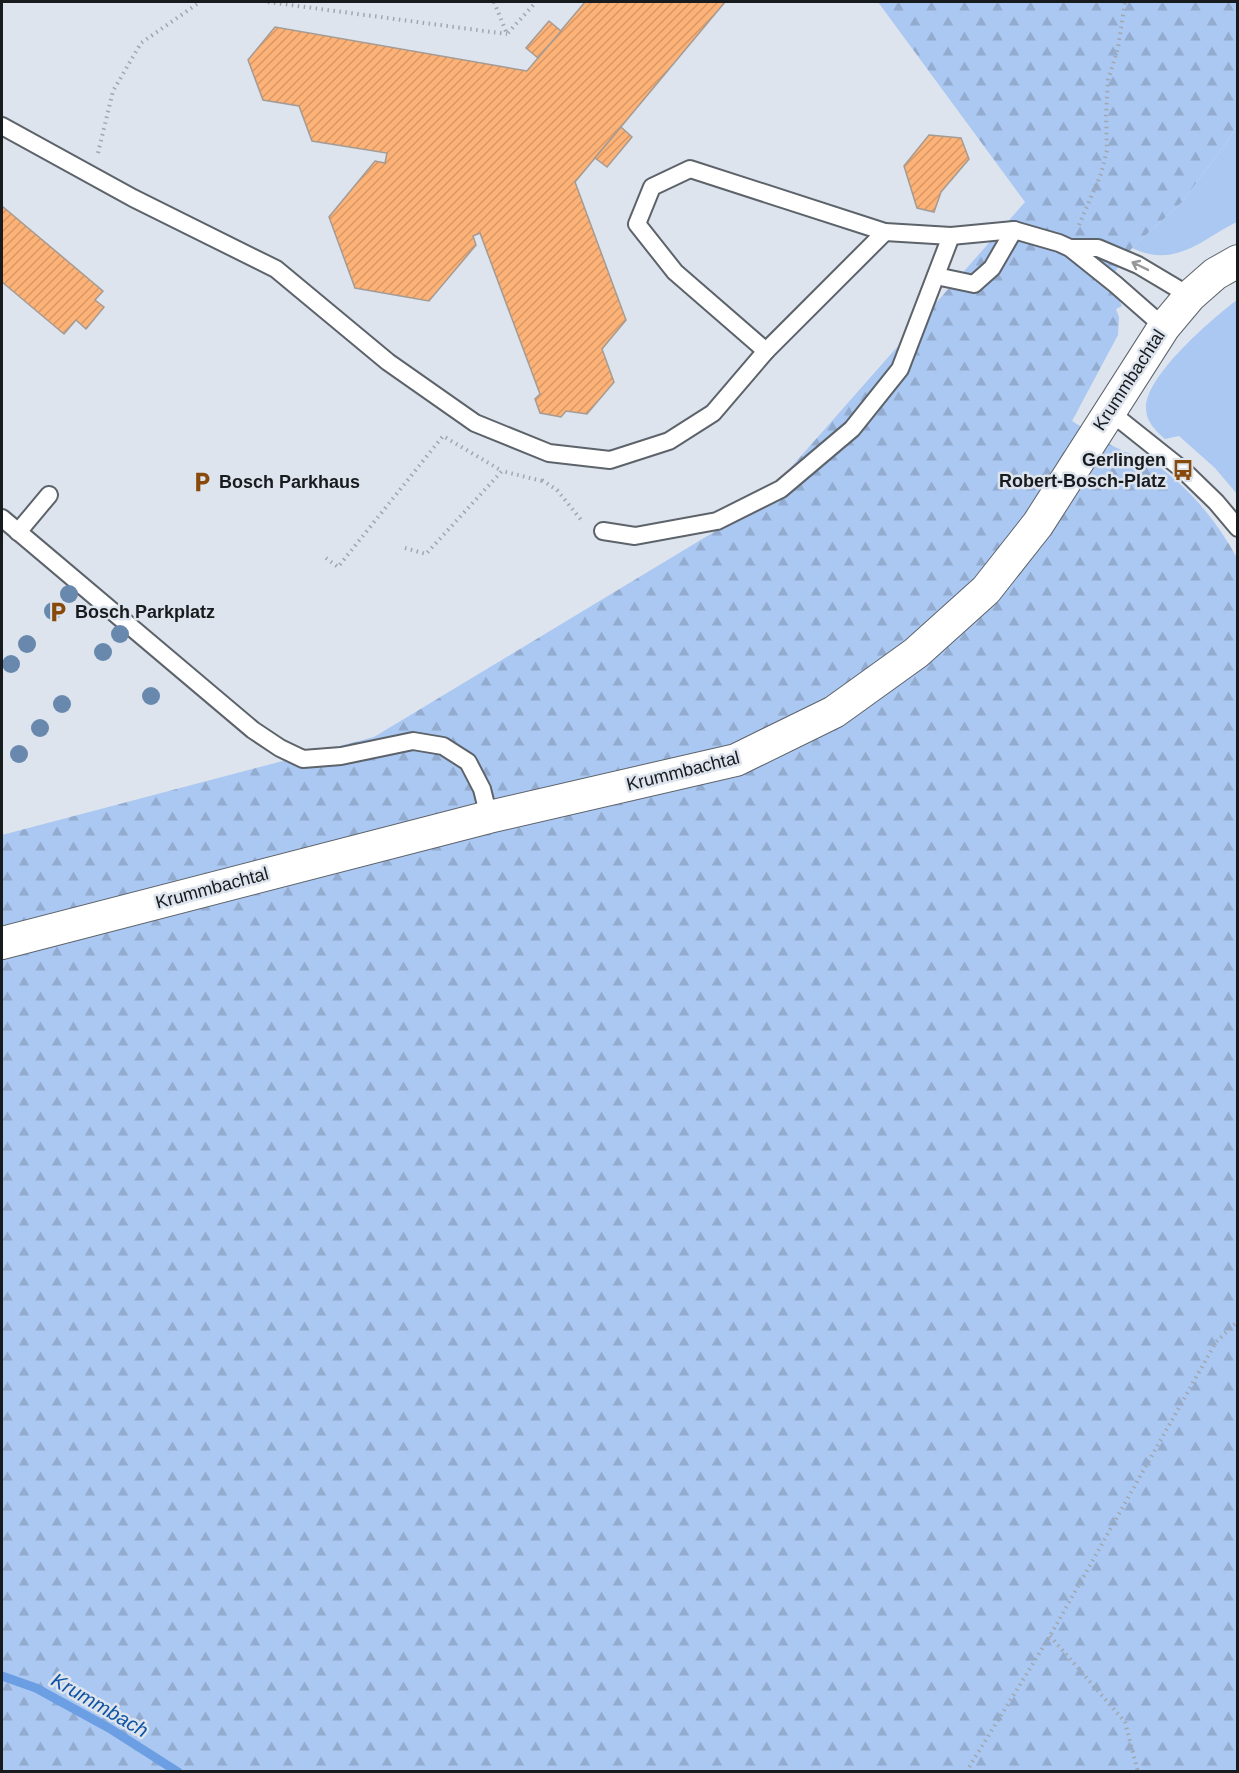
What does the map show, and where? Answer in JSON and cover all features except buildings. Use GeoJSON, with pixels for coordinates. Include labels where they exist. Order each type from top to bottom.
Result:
{"type":"FeatureCollection","features":[{"type":"Feature","properties":{"kind":"street","name":"Krummbachtal"},"geometry":{"type":"LineString","coordinates":[[2,943],[489,817],[736,760],[834,712],[916,653],[986,590],[1038,524],[1164,327],[1190,296],[1215,274],[1238,261]]}},
{"type":"Feature","properties":{"kind":"lane"},"geometry":{"type":"LineString","coordinates":[[2,126],[133,198],[276,268],[388,362],[475,423],[549,453],[610,460],[669,441],[713,412],[766,351],[885,232]]}},
{"type":"Feature","properties":{"kind":"lane"},"geometry":{"type":"LineString","coordinates":[[766,351],[675,272],[637,224],[652,187],[690,169],[885,232],[951,236],[1014,230],[1065,246],[1098,248],[1156,274],[1190,296]]}},
{"type":"Feature","properties":{"kind":"lane"},"geometry":{"type":"LineString","coordinates":[[936,276],[974,284],[992,268],[1014,230]]}},
{"type":"Feature","properties":{"kind":"lane"},"geometry":{"type":"LineString","coordinates":[[603,531],[635,536],[717,521],[781,489],[852,429],[900,369],[951,236]]}},
{"type":"Feature","properties":{"kind":"lane"},"geometry":{"type":"LineString","coordinates":[[1065,246],[1115,284],[1164,327]]}},
{"type":"Feature","properties":{"kind":"lane"},"geometry":{"type":"LineString","coordinates":[[1109,411],[1183,470],[1216,502],[1238,528]]}},
{"type":"Feature","properties":{"kind":"lane"},"geometry":{"type":"LineString","coordinates":[[18,532],[49,495]]}},
{"type":"Feature","properties":{"kind":"lane"},"geometry":{"type":"LineString","coordinates":[[2,518],[253,730],[280,748],[303,759],[341,756],[413,741],[442,746],[468,762],[482,789],[489,817]]}},
{"type":"Feature","properties":{"kind":"path"},"geometry":{"type":"LineString","coordinates":[[93,176],[113,91],[141,43],[200,2]]}},
{"type":"Feature","properties":{"kind":"path"},"geometry":{"type":"LineString","coordinates":[[268,2],[507,34]]}},
{"type":"Feature","properties":{"kind":"path"},"geometry":{"type":"LineString","coordinates":[[494,2],[507,34]]}},
{"type":"Feature","properties":{"kind":"path"},"geometry":{"type":"LineString","coordinates":[[507,34],[536,2]]}},
{"type":"Feature","properties":{"kind":"path"},"geometry":{"type":"LineString","coordinates":[[1065,246],[1077,227],[1101,174],[1107,150],[1108,80],[1118,48],[1125,2]]}},
{"type":"Feature","properties":{"kind":"path"},"geometry":{"type":"LineString","coordinates":[[326,558],[338,567],[442,436],[502,471],[542,481],[556,490],[584,524],[603,531]]}},
{"type":"Feature","properties":{"kind":"path"},"geometry":{"type":"LineString","coordinates":[[542,481],[549,453]]}},
{"type":"Feature","properties":{"kind":"path"},"geometry":{"type":"LineString","coordinates":[[405,548],[426,554],[502,471]]}},
{"type":"Feature","properties":{"kind":"path"},"geometry":{"type":"LineString","coordinates":[[966,1772],[1050,1636],[1216,1342],[1238,1320]]}},
{"type":"Feature","properties":{"kind":"path"},"geometry":{"type":"LineString","coordinates":[[1050,1636],[1125,1722],[1138,1772]]}},
{"type":"Feature","properties":{"kind":"green space"},"geometry":{"type":"Polygon","coordinates":[[[878,2],[1237,2],[1237,125],[1228,141],[1181,203],[1132,248],[1105,286],[1119,299],[1122,306],[1116,309],[1119,317],[1118,335],[1072,421],[1116,448],[1143,457],[1163,470],[1188,491],[1210,516],[1237,558],[1237,1771],[2,1771],[2,835],[374,737],[757,506],[1025,202],[878,2]]]}},
{"type":"Feature","properties":{"kind":"green space"},"geometry":{"type":"Polygon","coordinates":[[[1237,125],[1237,222],[1196,246],[1174,254],[1150,254],[1132,248],[1181,203],[1228,141],[1237,125]]]}},
{"type":"Feature","properties":{"kind":"green space"},"geometry":{"type":"Polygon","coordinates":[[[1237,300],[1237,494],[1215,468],[1179,436],[1165,439],[1150,422],[1146,408],[1156,380],[1168,365],[1197,334],[1237,300]]]}},
{"type":"Feature","properties":{"kind":"waterway","name":"Krummbach"},"geometry":{"type":"LineString","coordinates":[[2,1676],[36,1688],[109,1728],[178,1772]]}},
{"type":"Feature","properties":{"kind":"place","name":"Gerlingen Robert-Bosch-Platz"},"geometry":{"type":"Point","coordinates":[1183,470]}},
{"type":"Feature","properties":{"kind":"place","name":"Bosch Parkhaus"},"geometry":{"type":"Point","coordinates":[202,482]}},
{"type":"Feature","properties":{"kind":"place","name":"Bosch Parkplatz"},"geometry":{"type":"Point","coordinates":[58,612]}}]}
